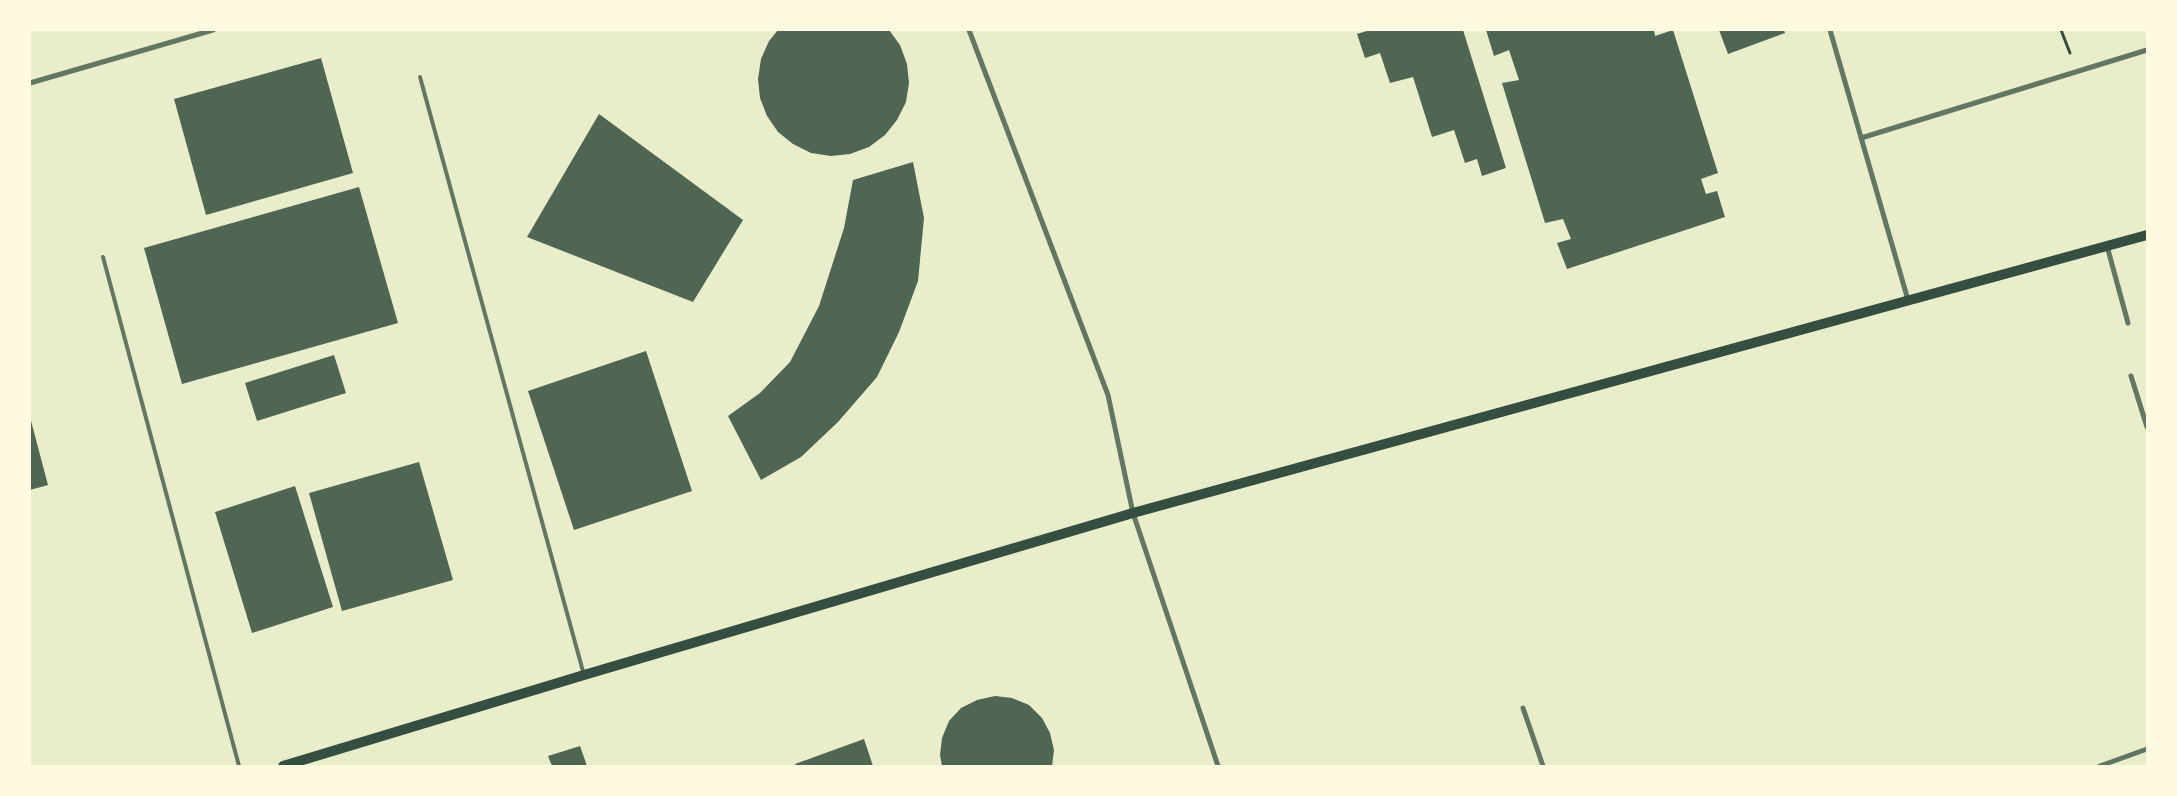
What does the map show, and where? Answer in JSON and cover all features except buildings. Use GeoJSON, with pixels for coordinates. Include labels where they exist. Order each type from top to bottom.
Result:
{"type":"FeatureCollection","features":[{"type":"Feature","properties":{"kind":"main road"},"geometry":{"type":"LineString","coordinates":[[283,766],[1134,513],[2147,235]]}},
{"type":"Feature","properties":{"kind":"street"},"geometry":{"type":"LineString","coordinates":[[30,83],[213,30]]}},
{"type":"Feature","properties":{"kind":"street"},"geometry":{"type":"LineString","coordinates":[[969,30],[1108,396],[1134,513],[1218,766]]}},
{"type":"Feature","properties":{"kind":"street"},"geometry":{"type":"LineString","coordinates":[[1830,30],[1909,300]]}},
{"type":"Feature","properties":{"kind":"street"},"geometry":{"type":"LineString","coordinates":[[1861,138],[2147,50]]}},
{"type":"Feature","properties":{"kind":"street"},"geometry":{"type":"LineString","coordinates":[[2107,246],[2128,323]]}},
{"type":"Feature","properties":{"kind":"street"},"geometry":{"type":"LineString","coordinates":[[2131,376],[2147,427]]}},
{"type":"Feature","properties":{"kind":"street"},"geometry":{"type":"LineString","coordinates":[[1523,708],[1543,766]]}},
{"type":"Feature","properties":{"kind":"street"},"geometry":{"type":"LineString","coordinates":[[2100,766],[2147,749]]}},
{"type":"Feature","properties":{"kind":"lane"},"geometry":{"type":"LineString","coordinates":[[420,77],[584,675]]}},
{"type":"Feature","properties":{"kind":"lane"},"geometry":{"type":"LineString","coordinates":[[103,257],[238,766]]}}]}
